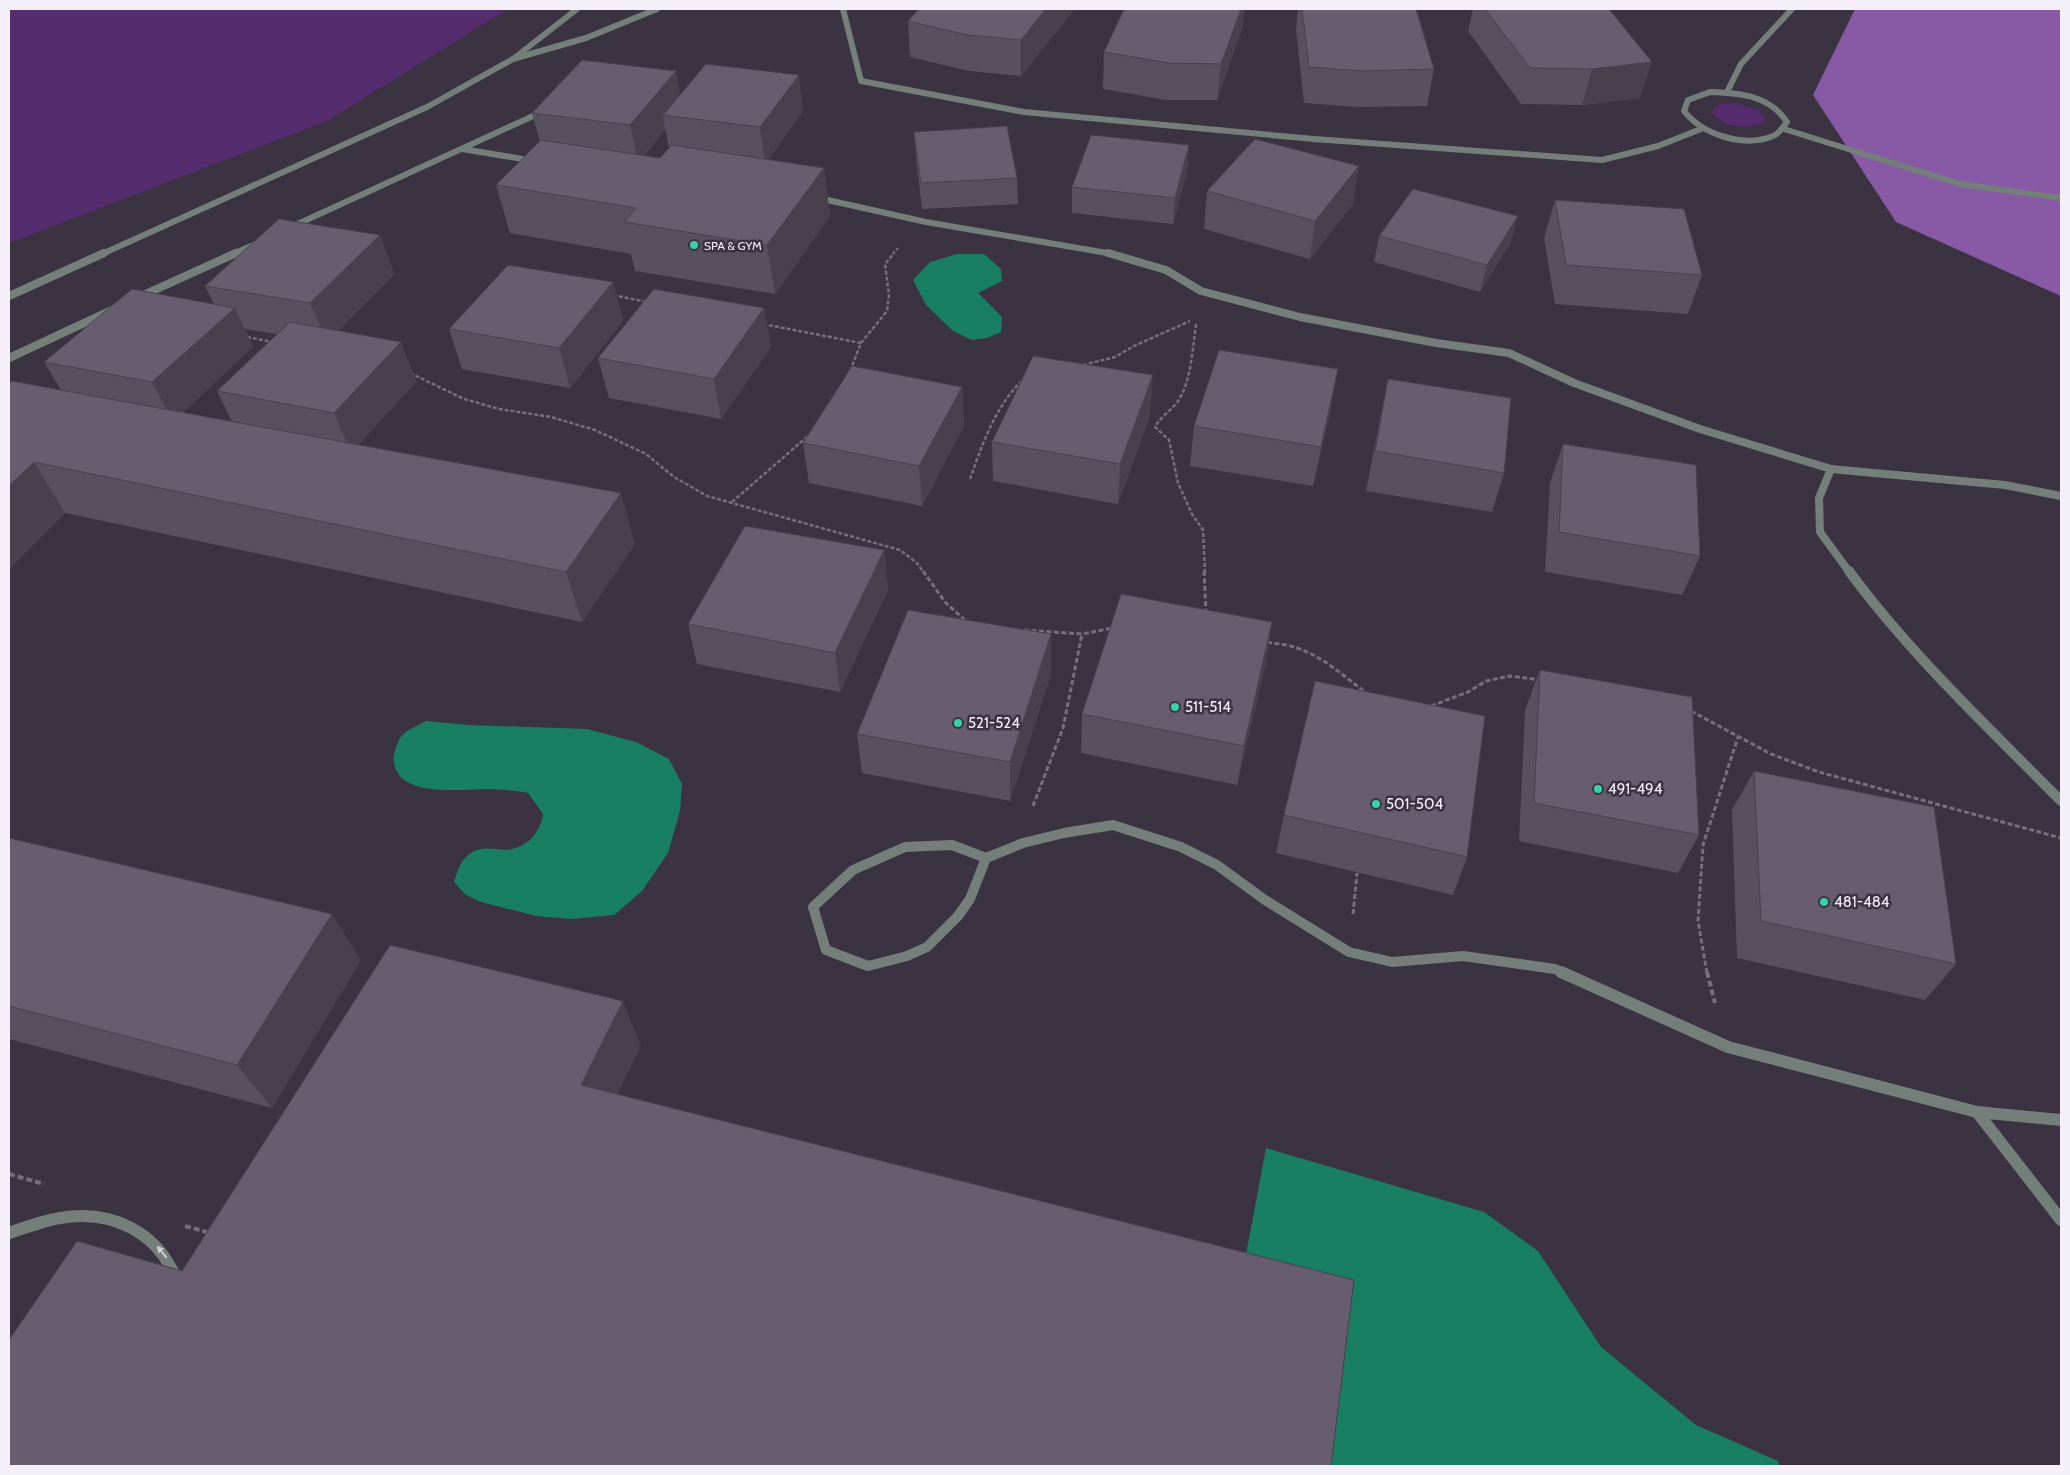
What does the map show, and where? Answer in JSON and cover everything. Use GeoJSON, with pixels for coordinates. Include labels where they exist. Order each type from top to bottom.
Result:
{"type":"FeatureCollection","features":[{"type":"Feature","properties":{"kind":"street"},"geometry":{"type":"LineString","coordinates":[[9,296],[427,107],[513,59],[577,9]]}},
{"type":"Feature","properties":{"kind":"street"},"geometry":{"type":"LineString","coordinates":[[513,59],[569,45],[619,27],[657,9]]}},
{"type":"Feature","properties":{"kind":"street"},"geometry":{"type":"LineString","coordinates":[[843,9],[861,81],[1024,112],[1314,139],[1602,160],[1658,146],[1701,129]]}},
{"type":"Feature","properties":{"kind":"street"},"geometry":{"type":"LineString","coordinates":[[1727,92],[1741,64],[1792,9]]}},
{"type":"Feature","properties":{"kind":"street"},"geometry":{"type":"LineString","coordinates":[[1710,92],[1727,92],[1760,99],[1773,106],[1783,114],[1786,122],[1784,129],[1777,135],[1750,140],[1724,137],[1701,129],[1690,122],[1684,114],[1683,106],[1687,100],[1696,95],[1710,92]]}},
{"type":"Feature","properties":{"kind":"street"},"geometry":{"type":"LineString","coordinates":[[281,232],[546,110]]}},
{"type":"Feature","properties":{"kind":"street"},"geometry":{"type":"LineString","coordinates":[[1784,129],[1960,184],[2061,198]]}},
{"type":"Feature","properties":{"kind":"street"},"geometry":{"type":"LineString","coordinates":[[462,148],[543,163]]}},
{"type":"Feature","properties":{"kind":"street"},"geometry":{"type":"LineString","coordinates":[[809,196],[926,222],[1109,254],[1166,270],[1202,292],[1300,317],[1436,343],[1508,353],[1574,383],[1646,409],[1739,442],[1831,469],[2005,485],[2061,496]]}},
{"type":"Feature","properties":{"kind":"street"},"geometry":{"type":"LineString","coordinates":[[136,299],[272,236]]}},
{"type":"Feature","properties":{"kind":"street"},"geometry":{"type":"LineString","coordinates":[[9,358],[118,307]]}},
{"type":"Feature","properties":{"kind":"street"},"geometry":{"type":"LineString","coordinates":[[1831,469],[1819,498],[1820,532],[1874,605],[1920,658],[2061,801]]}},
{"type":"Feature","properties":{"kind":"street"},"geometry":{"type":"LineString","coordinates":[[986,858],[970,899],[958,916],[927,948],[907,956],[868,966],[826,950],[813,907],[853,870],[905,847],[952,845],[986,858],[1023,844],[1064,833],[1113,825],[1181,847],[1217,865],[1265,900],[1349,952],[1392,962],[1463,956],[1555,970],[1632,1002],[1728,1047],[1977,1112],[2061,1120]]}},
{"type":"Feature","properties":{"kind":"street"},"geometry":{"type":"LineString","coordinates":[[1977,1112],[2061,1220]]}},
{"type":"Feature","properties":{"kind":"street"},"geometry":{"type":"LineString","coordinates":[[9,1233],[39,1222],[78,1216],[113,1220],[142,1231],[164,1252],[175,1272],[181,1296]]}},
{"type":"Feature","properties":{"kind":"path"},"geometry":{"type":"LineString","coordinates":[[847,378],[861,343],[886,311],[889,295],[885,264],[894,252],[926,222]]}},
{"type":"Feature","properties":{"kind":"path"},"geometry":{"type":"LineString","coordinates":[[611,295],[649,302]]}},
{"type":"Feature","properties":{"kind":"path"},"geometry":{"type":"LineString","coordinates":[[1082,365],[1115,357],[1134,346],[1197,318],[1183,392],[1177,402],[1159,417],[1155,427],[1169,440],[1178,483],[1192,514],[1203,530],[1206,614]]}},
{"type":"Feature","properties":{"kind":"path"},"geometry":{"type":"LineString","coordinates":[[755,323],[861,343]]}},
{"type":"Feature","properties":{"kind":"path"},"geometry":{"type":"LineString","coordinates":[[244,337],[280,343]]}},
{"type":"Feature","properties":{"kind":"path"},"geometry":{"type":"LineString","coordinates":[[403,370],[464,400],[499,409],[551,417],[595,430],[646,454],[674,477],[707,496],[900,550],[917,563],[945,602],[968,623],[978,624]]}},
{"type":"Feature","properties":{"kind":"path"},"geometry":{"type":"LineString","coordinates":[[970,479],[981,448],[1009,396],[1018,383],[1031,375]]}},
{"type":"Feature","properties":{"kind":"path"},"geometry":{"type":"LineString","coordinates":[[732,502],[758,478],[791,453],[814,431]]}},
{"type":"Feature","properties":{"kind":"path"},"geometry":{"type":"LineString","coordinates":[[1023,630],[1082,634],[1118,627]]}},
{"type":"Feature","properties":{"kind":"path"},"geometry":{"type":"LineString","coordinates":[[1023,844],[1034,805],[1063,728],[1082,634]]}},
{"type":"Feature","properties":{"kind":"path"},"geometry":{"type":"LineString","coordinates":[[1259,639],[1296,647],[1317,657],[1372,697]]}},
{"type":"Feature","properties":{"kind":"path"},"geometry":{"type":"LineString","coordinates":[[1429,707],[1468,692],[1486,681],[1510,676],[1547,681]]}},
{"type":"Feature","properties":{"kind":"path"},"geometry":{"type":"LineString","coordinates":[[1688,709],[1771,754],[1819,772],[2061,838]]}},
{"type":"Feature","properties":{"kind":"path"},"geometry":{"type":"LineString","coordinates":[[1728,1047],[1709,984],[1698,921],[1703,844],[1738,737]]}},
{"type":"Feature","properties":{"kind":"shaded area"},"geometry":{"type":"Polygon","coordinates":[[[9,9],[508,9],[327,121],[9,243],[9,9]]]}},
{"type":"Feature","properties":{"kind":"shaded area"},"geometry":{"type":"Polygon","coordinates":[[[1855,9],[2061,9],[2061,296],[1896,222],[1813,95],[1855,9]]]}},
{"type":"Feature","properties":{"kind":"shaded area"},"geometry":{"type":"Polygon","coordinates":[[[1735,103],[1759,110],[1765,118],[1763,122],[1751,126],[1736,126],[1722,122],[1712,113],[1713,109],[1720,104],[1735,103]]]}},
{"type":"Feature","properties":{"kind":"shaded area"},"geometry":{"type":"Polygon","coordinates":[[[957,254],[984,254],[1001,269],[1002,281],[978,293],[1002,317],[1001,332],[987,338],[972,340],[953,331],[926,305],[913,280],[930,262],[957,254]]]}},
{"type":"Feature","properties":{"kind":"shaded area"},"geometry":{"type":"Polygon","coordinates":[[[426,721],[469,725],[587,729],[636,742],[669,759],[682,784],[680,811],[668,853],[642,891],[614,915],[571,919],[536,916],[481,902],[466,895],[454,882],[464,859],[476,850],[507,850],[524,844],[534,836],[540,826],[543,814],[528,793],[490,789],[438,790],[424,788],[402,779],[396,770],[394,761],[399,741],[408,730],[426,721]]]}},
{"type":"Feature","properties":{"kind":"shaded area"},"geometry":{"type":"Polygon","coordinates":[[[1266,1148],[1484,1212],[1538,1251],[1601,1347],[1696,1425],[1778,1461],[1779,1466],[1320,1466],[1239,1292],[1266,1148]]]}},
{"type":"Feature","properties":{"kind":"building"},"geometry":{"type":"Polygon","coordinates":[[[919,9],[1046,9],[1021,40],[968,35],[908,21],[919,9]]]}},
{"type":"Feature","properties":{"kind":"building"},"geometry":{"type":"Polygon","coordinates":[[[1124,9],[1241,9],[1221,64],[1169,63],[1104,52],[1124,9]]]}},
{"type":"Feature","properties":{"kind":"building"},"geometry":{"type":"Polygon","coordinates":[[[1302,9],[1416,9],[1434,69],[1363,71],[1309,67],[1302,9]]]}},
{"type":"Feature","properties":{"kind":"building"},"geometry":{"type":"Polygon","coordinates":[[[1485,9],[1609,9],[1652,62],[1592,69],[1530,68],[1485,9]]]}},
{"type":"Feature","properties":{"kind":"building"},"geometry":{"type":"Polygon","coordinates":[[[582,60],[676,71],[630,125],[532,113],[582,60]]]}},
{"type":"Feature","properties":{"kind":"building"},"geometry":{"type":"Polygon","coordinates":[[[706,64],[799,75],[760,127],[663,115],[706,64]]]}},
{"type":"Feature","properties":{"kind":"building"},"geometry":{"type":"Polygon","coordinates":[[[1007,126],[1017,178],[921,183],[914,132],[1007,126]]]}},
{"type":"Feature","properties":{"kind":"building"},"geometry":{"type":"Polygon","coordinates":[[[1091,135],[1189,145],[1175,198],[1072,187],[1091,135]]]}},
{"type":"Feature","properties":{"kind":"building"},"geometry":{"type":"Polygon","coordinates":[[[1255,139],[1359,166],[1315,221],[1207,191],[1255,139]]]}},
{"type":"Feature","properties":{"kind":"building"},"geometry":{"type":"Polygon","coordinates":[[[541,140],[660,158],[672,145],[824,168],[767,245],[624,222],[636,208],[496,185],[541,140]]]}},
{"type":"Feature","properties":{"kind":"building"},"geometry":{"type":"Polygon","coordinates":[[[1413,189],[1518,216],[1487,265],[1379,236],[1413,189]]]}},
{"type":"Feature","properties":{"kind":"building"},"geometry":{"type":"Polygon","coordinates":[[[1555,200],[1684,209],[1702,275],[1566,265],[1555,200]]]}},
{"type":"Feature","properties":{"kind":"building"},"geometry":{"type":"Polygon","coordinates":[[[279,219],[380,235],[310,303],[205,286],[279,219]]]}},
{"type":"Feature","properties":{"kind":"building"},"geometry":{"type":"Polygon","coordinates":[[[508,265],[613,282],[559,348],[449,329],[508,265]]]}},
{"type":"Feature","properties":{"kind":"building"},"geometry":{"type":"Polygon","coordinates":[[[132,289],[235,308],[152,382],[44,362],[132,289]]]}},
{"type":"Feature","properties":{"kind":"building"},"geometry":{"type":"Polygon","coordinates":[[[654,289],[764,308],[714,379],[598,358],[654,289]]]}},
{"type":"Feature","properties":{"kind":"building"},"geometry":{"type":"Polygon","coordinates":[[[290,322],[401,342],[334,413],[217,391],[290,322]]]}},
{"type":"Feature","properties":{"kind":"building"},"geometry":{"type":"Polygon","coordinates":[[[1219,350],[1338,369],[1321,447],[1194,426],[1219,350]]]}},
{"type":"Feature","properties":{"kind":"building"},"geometry":{"type":"Polygon","coordinates":[[[1033,356],[1153,375],[1120,464],[992,442],[1033,356]]]}},
{"type":"Feature","properties":{"kind":"building"},"geometry":{"type":"Polygon","coordinates":[[[852,366],[962,387],[919,466],[803,443],[852,366]]]}},
{"type":"Feature","properties":{"kind":"building"},"geometry":{"type":"Polygon","coordinates":[[[1388,379],[1511,398],[1504,473],[1375,451],[1388,379]]]}},
{"type":"Feature","properties":{"kind":"building"},"geometry":{"type":"Polygon","coordinates":[[[12,381],[621,493],[566,572],[34,462],[9,486],[9,384],[12,381]]]}},
{"type":"Feature","properties":{"kind":"building"},"geometry":{"type":"Polygon","coordinates":[[[1563,444],[1696,465],[1700,556],[1559,532],[1563,444]]]}},
{"type":"Feature","properties":{"kind":"building"},"geometry":{"type":"Polygon","coordinates":[[[745,526],[884,550],[835,653],[688,624],[745,526]]]}},
{"type":"Feature","properties":{"kind":"building","name":"511-514"},"geometry":{"type":"Polygon","coordinates":[[[1121,594],[1272,622],[1244,746],[1082,714],[1121,594]]]}},
{"type":"Feature","properties":{"kind":"building","name":"521-524"},"geometry":{"type":"Polygon","coordinates":[[[908,610],[1051,634],[1010,762],[857,734],[908,610]]]}},
{"type":"Feature","properties":{"kind":"building"},"geometry":{"type":"Polygon","coordinates":[[[1540,670],[1692,697],[1699,835],[1534,803],[1540,670]]]}},
{"type":"Feature","properties":{"kind":"building","name":"501-504"},"geometry":{"type":"Polygon","coordinates":[[[1315,681],[1485,716],[1467,857],[1284,815],[1315,681]]]}},
{"type":"Feature","properties":{"kind":"building"},"geometry":{"type":"Polygon","coordinates":[[[1754,771],[1934,807],[1956,964],[1761,921],[1754,771]]]}},
{"type":"Feature","properties":{"kind":"building"},"geometry":{"type":"Polygon","coordinates":[[[9,838],[332,914],[237,1065],[9,1006],[9,838]]]}},
{"type":"Feature","properties":{"kind":"building"},"geometry":{"type":"Polygon","coordinates":[[[390,945],[623,1001],[581,1085],[1354,1280],[1331,1466],[9,1466],[9,1340],[77,1241],[182,1271],[390,945]]]}},
{"type":"Feature","properties":{"kind":"place","name":"SPA & GYM"},"geometry":{"type":"Point","coordinates":[694,245]}},
{"type":"Feature","properties":{"kind":"place","name":"511-514"},"geometry":{"type":"Point","coordinates":[1175,707]}},
{"type":"Feature","properties":{"kind":"place","name":"521-524"},"geometry":{"type":"Point","coordinates":[958,723]}},
{"type":"Feature","properties":{"kind":"place","name":"491-494"},"geometry":{"type":"Point","coordinates":[1598,789]}},
{"type":"Feature","properties":{"kind":"place","name":"501-504"},"geometry":{"type":"Point","coordinates":[1376,804]}},
{"type":"Feature","properties":{"kind":"place","name":"481-484"},"geometry":{"type":"Point","coordinates":[1824,902]}}]}
